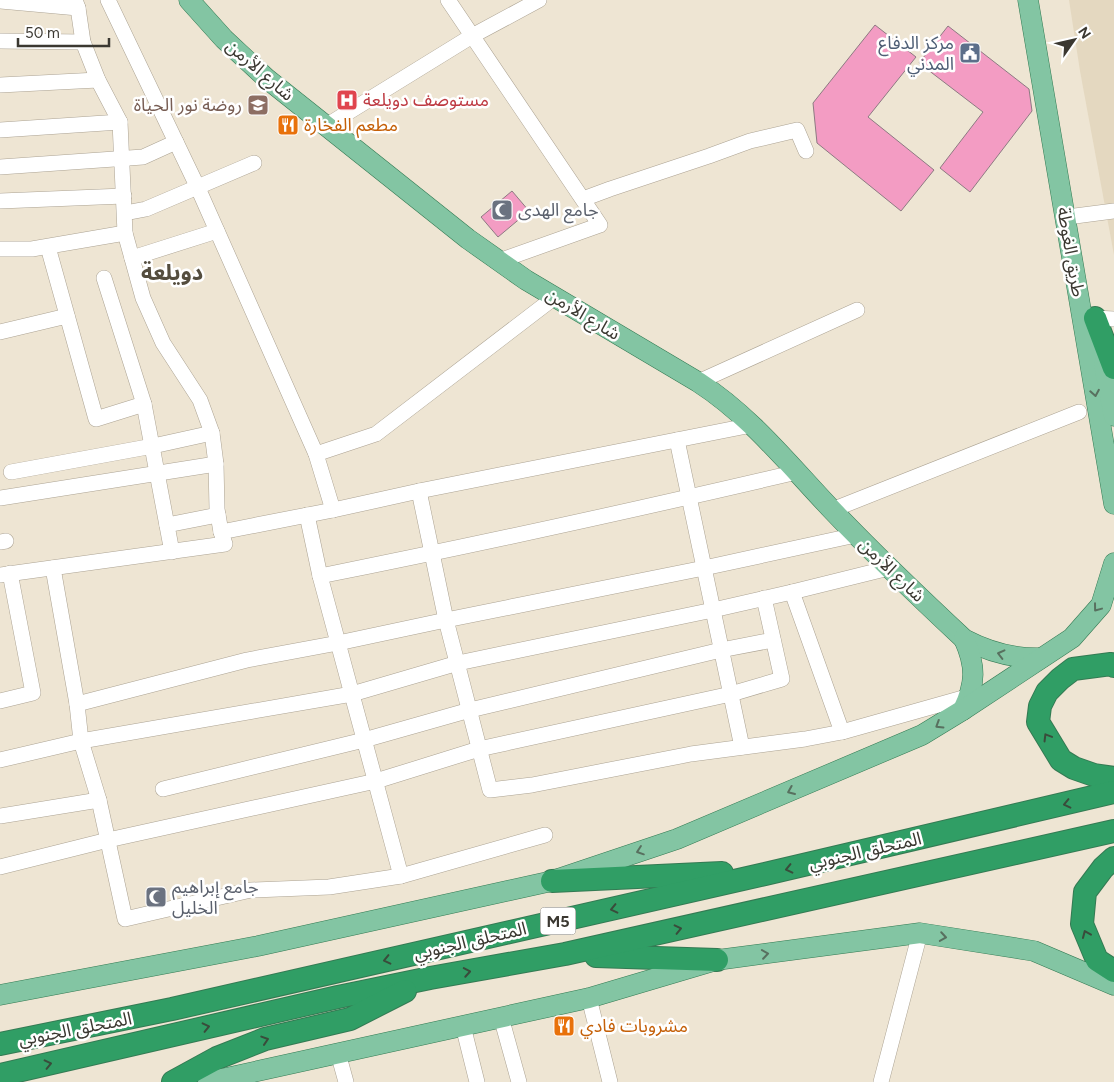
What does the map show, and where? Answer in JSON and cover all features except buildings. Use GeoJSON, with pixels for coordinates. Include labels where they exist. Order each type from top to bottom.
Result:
{"type":"FeatureCollection","features":[{"type":"Feature","properties":{"kind":"highway"},"geometry":{"type":"LineString","coordinates":[[1104,318],[1114,368]]}},
{"type":"Feature","properties":{"kind":"highway"},"geometry":{"type":"LineString","coordinates":[[1114,666],[1111,664],[1073,669],[1047,692],[1040,706],[1038,722],[1061,760],[1074,768],[1094,775],[1114,778]]}},
{"type":"Feature","properties":{"kind":"highway","name":"المتحلق الجنوبي"},"geometry":{"type":"LineString","coordinates":[[0,1044],[181,1007],[765,874],[1114,792]]}},
{"type":"Feature","properties":{"kind":"highway","name":"المتحلق الجنوبي"},"geometry":{"type":"LineString","coordinates":[[0,1075],[338,997],[430,978],[565,954],[1114,831]]}},
{"type":"Feature","properties":{"kind":"highway"},"geometry":{"type":"LineString","coordinates":[[1114,858],[1103,868],[1085,892],[1082,924],[1097,960],[1114,971]]}},
{"type":"Feature","properties":{"kind":"highway"},"geometry":{"type":"LineString","coordinates":[[552,881],[731,873],[765,874]]}},
{"type":"Feature","properties":{"kind":"highway"},"geometry":{"type":"LineString","coordinates":[[565,954],[717,960]]}},
{"type":"Feature","properties":{"kind":"highway"},"geometry":{"type":"LineString","coordinates":[[173,1082],[217,1058],[265,1039],[350,1019],[430,978]]}},
{"type":"Feature","properties":{"kind":"main road","name":"شارع الأرمن"},"geometry":{"type":"LineString","coordinates":[[189,0],[244,59],[468,239],[498,261],[555,297],[725,400],[752,425],[856,535],[964,639],[1002,655],[1042,658]]}},
{"type":"Feature","properties":{"kind":"main road","name":"طريق الغوطة"},"geometry":{"type":"LineString","coordinates":[[1028,0],[1114,504]]}},
{"type":"Feature","properties":{"kind":"main road"},"geometry":{"type":"LineString","coordinates":[[1040,0],[1074,216],[1104,318],[1114,416]]}},
{"type":"Feature","properties":{"kind":"main road"},"geometry":{"type":"LineString","coordinates":[[0,996],[258,946],[552,881],[677,839],[922,735],[966,703],[1072,638],[1101,605],[1114,563]]}},
{"type":"Feature","properties":{"kind":"main road","name":"شارع الأرمن"},"geometry":{"type":"LineString","coordinates":[[964,639],[973,667],[973,682],[966,703]]}},
{"type":"Feature","properties":{"kind":"main road"},"geometry":{"type":"LineString","coordinates":[[208,1082],[588,998],[717,960],[920,933],[1034,951],[1114,985]]}},
{"type":"Feature","properties":{"kind":"street"},"geometry":{"type":"LineString","coordinates":[[108,0],[198,188],[316,454],[333,510]]}},
{"type":"Feature","properties":{"kind":"street"},"geometry":{"type":"LineString","coordinates":[[448,0],[600,225],[498,261]]}},
{"type":"Feature","properties":{"kind":"street"},"geometry":{"type":"LineString","coordinates":[[326,126],[472,36],[539,0]]}},
{"type":"Feature","properties":{"kind":"street"},"geometry":{"type":"LineString","coordinates":[[0,1],[76,4],[83,42],[98,80],[120,122],[125,233],[143,298],[163,343],[200,400],[212,433],[216,464],[218,515],[225,544],[5,574],[33,693],[0,701]]}},
{"type":"Feature","properties":{"kind":"street"},"geometry":{"type":"LineString","coordinates":[[0,41],[83,42]]}},
{"type":"Feature","properties":{"kind":"street"},"geometry":{"type":"LineString","coordinates":[[0,85],[98,80]]}},
{"type":"Feature","properties":{"kind":"street"},"geometry":{"type":"LineString","coordinates":[[0,130],[120,122]]}},
{"type":"Feature","properties":{"kind":"street"},"geometry":{"type":"LineString","coordinates":[[583,199],[610,188],[750,142],[796,130],[806,150]]}},
{"type":"Feature","properties":{"kind":"street"},"geometry":{"type":"LineString","coordinates":[[0,166],[143,157],[176,142]]}},
{"type":"Feature","properties":{"kind":"street"},"geometry":{"type":"LineString","coordinates":[[125,213],[146,209],[254,163]]}},
{"type":"Feature","properties":{"kind":"street"},"geometry":{"type":"LineString","coordinates":[[0,201],[124,196]]}},
{"type":"Feature","properties":{"kind":"street"},"geometry":{"type":"LineString","coordinates":[[1074,216],[1114,211]]}},
{"type":"Feature","properties":{"kind":"street"},"geometry":{"type":"LineString","coordinates":[[132,258],[217,231]]}},
{"type":"Feature","properties":{"kind":"street"},"geometry":{"type":"LineString","coordinates":[[0,249],[32,250],[125,233]]}},
{"type":"Feature","properties":{"kind":"street"},"geometry":{"type":"LineString","coordinates":[[48,247],[96,419],[144,404]]}},
{"type":"Feature","properties":{"kind":"street"},"geometry":{"type":"LineString","coordinates":[[104,278],[144,404],[172,552]]}},
{"type":"Feature","properties":{"kind":"street"},"geometry":{"type":"LineString","coordinates":[[316,454],[376,434],[555,297]]}},
{"type":"Feature","properties":{"kind":"street"},"geometry":{"type":"LineString","coordinates":[[698,382],[857,310]]}},
{"type":"Feature","properties":{"kind":"street"},"geometry":{"type":"LineString","coordinates":[[0,332],[67,316]]}},
{"type":"Feature","properties":{"kind":"street"},"geometry":{"type":"LineString","coordinates":[[832,510],[1079,412]]}},
{"type":"Feature","properties":{"kind":"street"},"geometry":{"type":"LineString","coordinates":[[221,532],[752,425]]}},
{"type":"Feature","properties":{"kind":"street"},"geometry":{"type":"LineString","coordinates":[[11,472],[153,446],[212,433]]}},
{"type":"Feature","properties":{"kind":"street"},"geometry":{"type":"LineString","coordinates":[[676,440],[742,747]]}},
{"type":"Feature","properties":{"kind":"street"},"geometry":{"type":"LineString","coordinates":[[0,498],[216,464]]}},
{"type":"Feature","properties":{"kind":"street"},"geometry":{"type":"LineString","coordinates":[[320,576],[797,472]]}},
{"type":"Feature","properties":{"kind":"street"},"geometry":{"type":"LineString","coordinates":[[419,491],[446,620],[490,790],[532,786],[691,754],[805,739],[966,703]]}},
{"type":"Feature","properties":{"kind":"street"},"geometry":{"type":"LineString","coordinates":[[167,525],[218,515]]}},
{"type":"Feature","properties":{"kind":"street"},"geometry":{"type":"LineString","coordinates":[[306,515],[320,576],[401,876]]}},
{"type":"Feature","properties":{"kind":"street"},"geometry":{"type":"LineString","coordinates":[[77,704],[247,660],[704,568],[856,535]]}},
{"type":"Feature","properties":{"kind":"street"},"geometry":{"type":"LineString","coordinates":[[53,568],[77,704],[81,741],[99,800],[125,919],[251,890],[329,887],[401,876],[545,835]]}},
{"type":"Feature","properties":{"kind":"street"},"geometry":{"type":"LineString","coordinates":[[0,760],[81,741],[352,694],[458,663],[713,610],[889,568]]}},
{"type":"Feature","properties":{"kind":"street"},"geometry":{"type":"LineString","coordinates":[[792,592],[842,732]]}},
{"type":"Feature","properties":{"kind":"street"},"geometry":{"type":"LineString","coordinates":[[0,868],[108,840],[376,781],[479,749],[731,694],[782,679],[764,598]]}},
{"type":"Feature","properties":{"kind":"street"},"geometry":{"type":"LineString","coordinates":[[163,789],[364,740],[470,710],[721,650],[774,640]]}},
{"type":"Feature","properties":{"kind":"street"},"geometry":{"type":"LineString","coordinates":[[0,816],[99,800]]}},
{"type":"Feature","properties":{"kind":"street"},"geometry":{"type":"LineString","coordinates":[[881,1082],[920,933]]}},
{"type":"Feature","properties":{"kind":"street"},"geometry":{"type":"LineString","coordinates":[[588,998],[610,1082]]}},
{"type":"Feature","properties":{"kind":"street"},"geometry":{"type":"LineString","coordinates":[[501,1017],[519,1082]]}},
{"type":"Feature","properties":{"kind":"street"},"geometry":{"type":"LineString","coordinates":[[464,1026],[477,1082]]}},
{"type":"Feature","properties":{"kind":"street"},"geometry":{"type":"LineString","coordinates":[[338,1053],[346,1082]]}},
{"type":"Feature","properties":{"kind":"shaded area"},"geometry":{"type":"Polygon","coordinates":[[[1069,0],[1114,0],[1114,255],[1080,71],[1069,0]]]}},
{"type":"Feature","properties":{"kind":"place","name":"مركز الدفاع المدني"},"geometry":{"type":"Point","coordinates":[970,53]}},
{"type":"Feature","properties":{"kind":"place","name":"مستوصف دويلعة"},"geometry":{"type":"Point","coordinates":[347,100]}},
{"type":"Feature","properties":{"kind":"place","name":"روضة نور الحياة"},"geometry":{"type":"Point","coordinates":[258,105]}},
{"type":"Feature","properties":{"kind":"place","name":"مطعم الفخارة"},"geometry":{"type":"Point","coordinates":[288,125]}},
{"type":"Feature","properties":{"kind":"place","name":"جامع الهدى"},"geometry":{"type":"Point","coordinates":[502,210]}},
{"type":"Feature","properties":{"kind":"place","name":"جامع إبراهيم الخليل"},"geometry":{"type":"Point","coordinates":[156,897]}},
{"type":"Feature","properties":{"kind":"place","name":"مشروبات فادي"},"geometry":{"type":"Point","coordinates":[564,1026]}},
{"type":"Feature","properties":{"kind":"district","name":"دويلعة"},"geometry":{"type":"Point","coordinates":[172,272]}}]}
